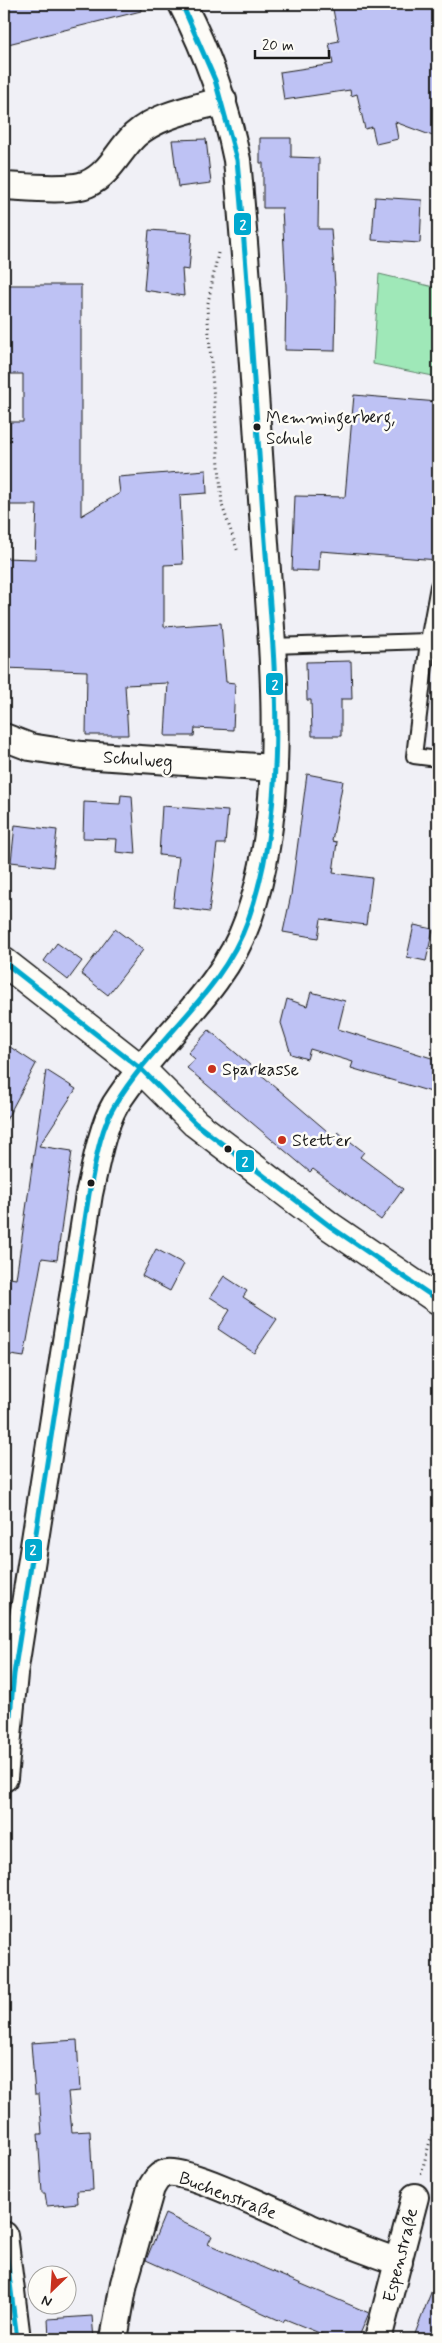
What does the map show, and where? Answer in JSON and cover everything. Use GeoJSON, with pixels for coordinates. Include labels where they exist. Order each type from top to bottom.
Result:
{"type":"FeatureCollection","features":[{"type":"Feature","properties":{"kind":"street"},"geometry":{"type":"LineString","coordinates":[[4,1778],[9,1675],[89,1194],[97,1157],[114,1107],[218,974],[249,919],[261,870],[274,768],[271,646],[237,160],[223,100],[207,55],[182,4]]}},
{"type":"Feature","properties":{"kind":"street"},"geometry":{"type":"LineString","coordinates":[[4,186],[58,188],[87,184],[106,171],[135,136],[156,120],[223,100]]}},
{"type":"Feature","properties":{"kind":"street","name":"Schulweg"},"geometry":{"type":"LineString","coordinates":[[4,736],[30,747],[73,754],[274,768]]}},
{"type":"Feature","properties":{"kind":"street"},"geometry":{"type":"LineString","coordinates":[[4,962],[142,1070],[195,1123],[331,1227],[438,1300]]}},
{"type":"Feature","properties":{"kind":"street","name":"Buchenstraße"},"geometry":{"type":"LineString","coordinates":[[114,2339],[124,2283],[146,2203],[157,2178],[166,2173],[177,2174],[207,2183],[321,2232],[399,2262]]}},
{"type":"Feature","properties":{"kind":"street","name":"Espenstraße"},"geometry":{"type":"LineString","coordinates":[[378,2339],[415,2197]]}},
{"type":"Feature","properties":{"kind":"street"},"geometry":{"type":"LineString","coordinates":[[4,2235],[17,2339]]}},
{"type":"Feature","properties":{"kind":"lane"},"geometry":{"type":"LineString","coordinates":[[438,586],[428,641],[414,756],[438,759]]}},
{"type":"Feature","properties":{"kind":"lane"},"geometry":{"type":"LineString","coordinates":[[271,646],[428,641]]}},
{"type":"Feature","properties":{"kind":"path"},"geometry":{"type":"LineString","coordinates":[[219,244],[207,308],[222,505],[241,560]]}},
{"type":"Feature","properties":{"kind":"path","name":"Espenstraße"},"geometry":{"type":"LineString","coordinates":[[415,2197],[438,2112]]}},
{"type":"Feature","properties":{"kind":"green space"},"geometry":{"type":"Polygon","coordinates":[[[379,274],[438,288],[438,377],[373,364],[379,274]]]}},
{"type":"Feature","properties":{"kind":"building"},"geometry":{"type":"Polygon","coordinates":[[[4,4],[140,4],[141,11],[4,45],[4,4]]]}},
{"type":"Feature","properties":{"kind":"building"},"geometry":{"type":"Polygon","coordinates":[[[332,4],[424,4],[438,10],[438,138],[395,122],[398,139],[376,144],[372,127],[365,129],[357,94],[351,96],[350,90],[284,100],[280,72],[333,64],[329,43],[339,41],[332,4]]]}},
{"type":"Feature","properties":{"kind":"building"},"geometry":{"type":"Polygon","coordinates":[[[260,138],[291,138],[291,157],[319,158],[318,229],[331,229],[336,300],[335,351],[285,350],[286,287],[282,208],[263,208],[263,163],[260,163],[260,138]]]}},
{"type":"Feature","properties":{"kind":"building"},"geometry":{"type":"Polygon","coordinates":[[[206,139],[211,183],[178,187],[172,140],[206,139]]]}},
{"type":"Feature","properties":{"kind":"building"},"geometry":{"type":"Polygon","coordinates":[[[375,197],[422,200],[420,243],[372,240],[375,197]]]}},
{"type":"Feature","properties":{"kind":"building"},"geometry":{"type":"Polygon","coordinates":[[[149,230],[192,233],[189,270],[182,269],[184,296],[144,290],[149,230]]]}},
{"type":"Feature","properties":{"kind":"building"},"geometry":{"type":"Polygon","coordinates":[[[4,285],[81,285],[81,516],[120,493],[118,477],[206,470],[207,493],[180,495],[183,564],[164,565],[164,627],[221,623],[226,682],[235,683],[233,730],[195,728],[194,736],[165,736],[168,683],[125,685],[128,735],[86,735],[87,671],[4,668],[4,558],[35,559],[37,505],[4,505],[4,441],[10,441],[10,422],[23,422],[23,374],[4,374],[4,285]]]}},
{"type":"Feature","properties":{"kind":"building"},"geometry":{"type":"Polygon","coordinates":[[[354,395],[438,402],[438,560],[320,551],[319,571],[292,570],[295,496],[345,497],[354,395]]]}},
{"type":"Feature","properties":{"kind":"building"},"geometry":{"type":"Polygon","coordinates":[[[351,661],[352,699],[341,699],[341,736],[312,736],[311,700],[307,700],[306,662],[351,661]]]}},
{"type":"Feature","properties":{"kind":"building"},"geometry":{"type":"Polygon","coordinates":[[[307,774],[343,781],[332,841],[337,842],[333,873],[372,878],[366,925],[321,919],[318,938],[283,932],[291,895],[307,774]]]}},
{"type":"Feature","properties":{"kind":"building"},"geometry":{"type":"Polygon","coordinates":[[[121,795],[132,796],[136,854],[116,852],[117,839],[83,838],[84,802],[120,804],[121,795]]]}},
{"type":"Feature","properties":{"kind":"building"},"geometry":{"type":"Polygon","coordinates":[[[162,806],[228,811],[225,844],[217,844],[209,912],[173,907],[179,857],[159,855],[162,806]]]}},
{"type":"Feature","properties":{"kind":"building"},"geometry":{"type":"Polygon","coordinates":[[[15,825],[57,830],[53,867],[11,862],[15,825]]]}},
{"type":"Feature","properties":{"kind":"building"},"geometry":{"type":"Polygon","coordinates":[[[414,925],[433,929],[426,961],[407,957],[414,925]]]}},
{"type":"Feature","properties":{"kind":"building"},"geometry":{"type":"Polygon","coordinates":[[[115,929],[143,950],[108,995],[81,974],[115,929]]]}},
{"type":"Feature","properties":{"kind":"building"},"geometry":{"type":"Polygon","coordinates":[[[57,943],[82,961],[68,980],[44,961],[57,943]]]}},
{"type":"Feature","properties":{"kind":"building"},"geometry":{"type":"Polygon","coordinates":[[[311,992],[345,1001],[338,1029],[438,1060],[438,1094],[351,1068],[353,1062],[310,1049],[307,1059],[291,1054],[281,1023],[287,999],[307,1006],[311,992]]]}},
{"type":"Feature","properties":{"kind":"building"},"geometry":{"type":"Polygon","coordinates":[[[209,1030],[334,1137],[338,1132],[364,1152],[360,1157],[403,1189],[381,1220],[313,1169],[310,1172],[187,1068],[195,1059],[188,1053],[209,1030]]]}},
{"type":"Feature","properties":{"kind":"building"},"geometry":{"type":"Polygon","coordinates":[[[4,1043],[36,1064],[4,1124],[4,1043]]]}},
{"type":"Feature","properties":{"kind":"building"},"geometry":{"type":"Polygon","coordinates":[[[46,1070],[76,1089],[39,1146],[72,1151],[57,1260],[42,1258],[24,1357],[4,1354],[4,1277],[16,1279],[46,1070]]]}},
{"type":"Feature","properties":{"kind":"building"},"geometry":{"type":"Polygon","coordinates":[[[156,1249],[184,1264],[170,1291],[142,1276],[156,1249]]]}},
{"type":"Feature","properties":{"kind":"building"},"geometry":{"type":"Polygon","coordinates":[[[224,1276],[247,1291],[243,1297],[277,1319],[254,1353],[218,1329],[230,1310],[210,1297],[224,1276]]]}},
{"type":"Feature","properties":{"kind":"building"},"geometry":{"type":"Polygon","coordinates":[[[77,2040],[80,2091],[68,2092],[72,2132],[90,2131],[93,2190],[77,2191],[78,2203],[47,2206],[45,2193],[42,2193],[38,2134],[42,2134],[39,2094],[35,2094],[31,2043],[77,2040]]]}},
{"type":"Feature","properties":{"kind":"building"},"geometry":{"type":"Polygon","coordinates":[[[165,2214],[212,2236],[208,2244],[369,2313],[358,2339],[334,2339],[285,2319],[283,2322],[146,2260],[165,2214]]]}},
{"type":"Feature","properties":{"kind":"building"},"geometry":{"type":"Polygon","coordinates":[[[437,2277],[438,2339],[413,2339],[437,2277]]]}},
{"type":"Feature","properties":{"kind":"building"},"geometry":{"type":"Polygon","coordinates":[[[92,2316],[94,2339],[49,2339],[48,2319],[92,2316]]]}},
{"type":"Feature","properties":{"kind":"transit line","name":"2"},"geometry":{"type":"LineString","coordinates":[[4,1778],[14,1674],[89,1194],[101,1137],[115,1105],[131,1081],[205,994],[222,971],[236,946],[248,920],[262,872],[271,822],[276,719],[274,666],[237,160],[215,80],[182,4]]}},
{"type":"Feature","properties":{"kind":"transit line","name":"2"},"geometry":{"type":"LineString","coordinates":[[4,962],[142,1070],[195,1123],[331,1227],[438,1300]]}},
{"type":"Feature","properties":{"kind":"transit line","name":"2"},"geometry":{"type":"LineString","coordinates":[[4,2235],[17,2339]]}},
{"type":"Feature","properties":{"kind":"place","name":"Memmingerberg, Schule"},"geometry":{"type":"Point","coordinates":[257,427]}},
{"type":"Feature","properties":{"kind":"place","name":"Sparkasse"},"geometry":{"type":"Point","coordinates":[212,1069]}},
{"type":"Feature","properties":{"kind":"place","name":"Stetter"},"geometry":{"type":"Point","coordinates":[282,1140]}}]}
